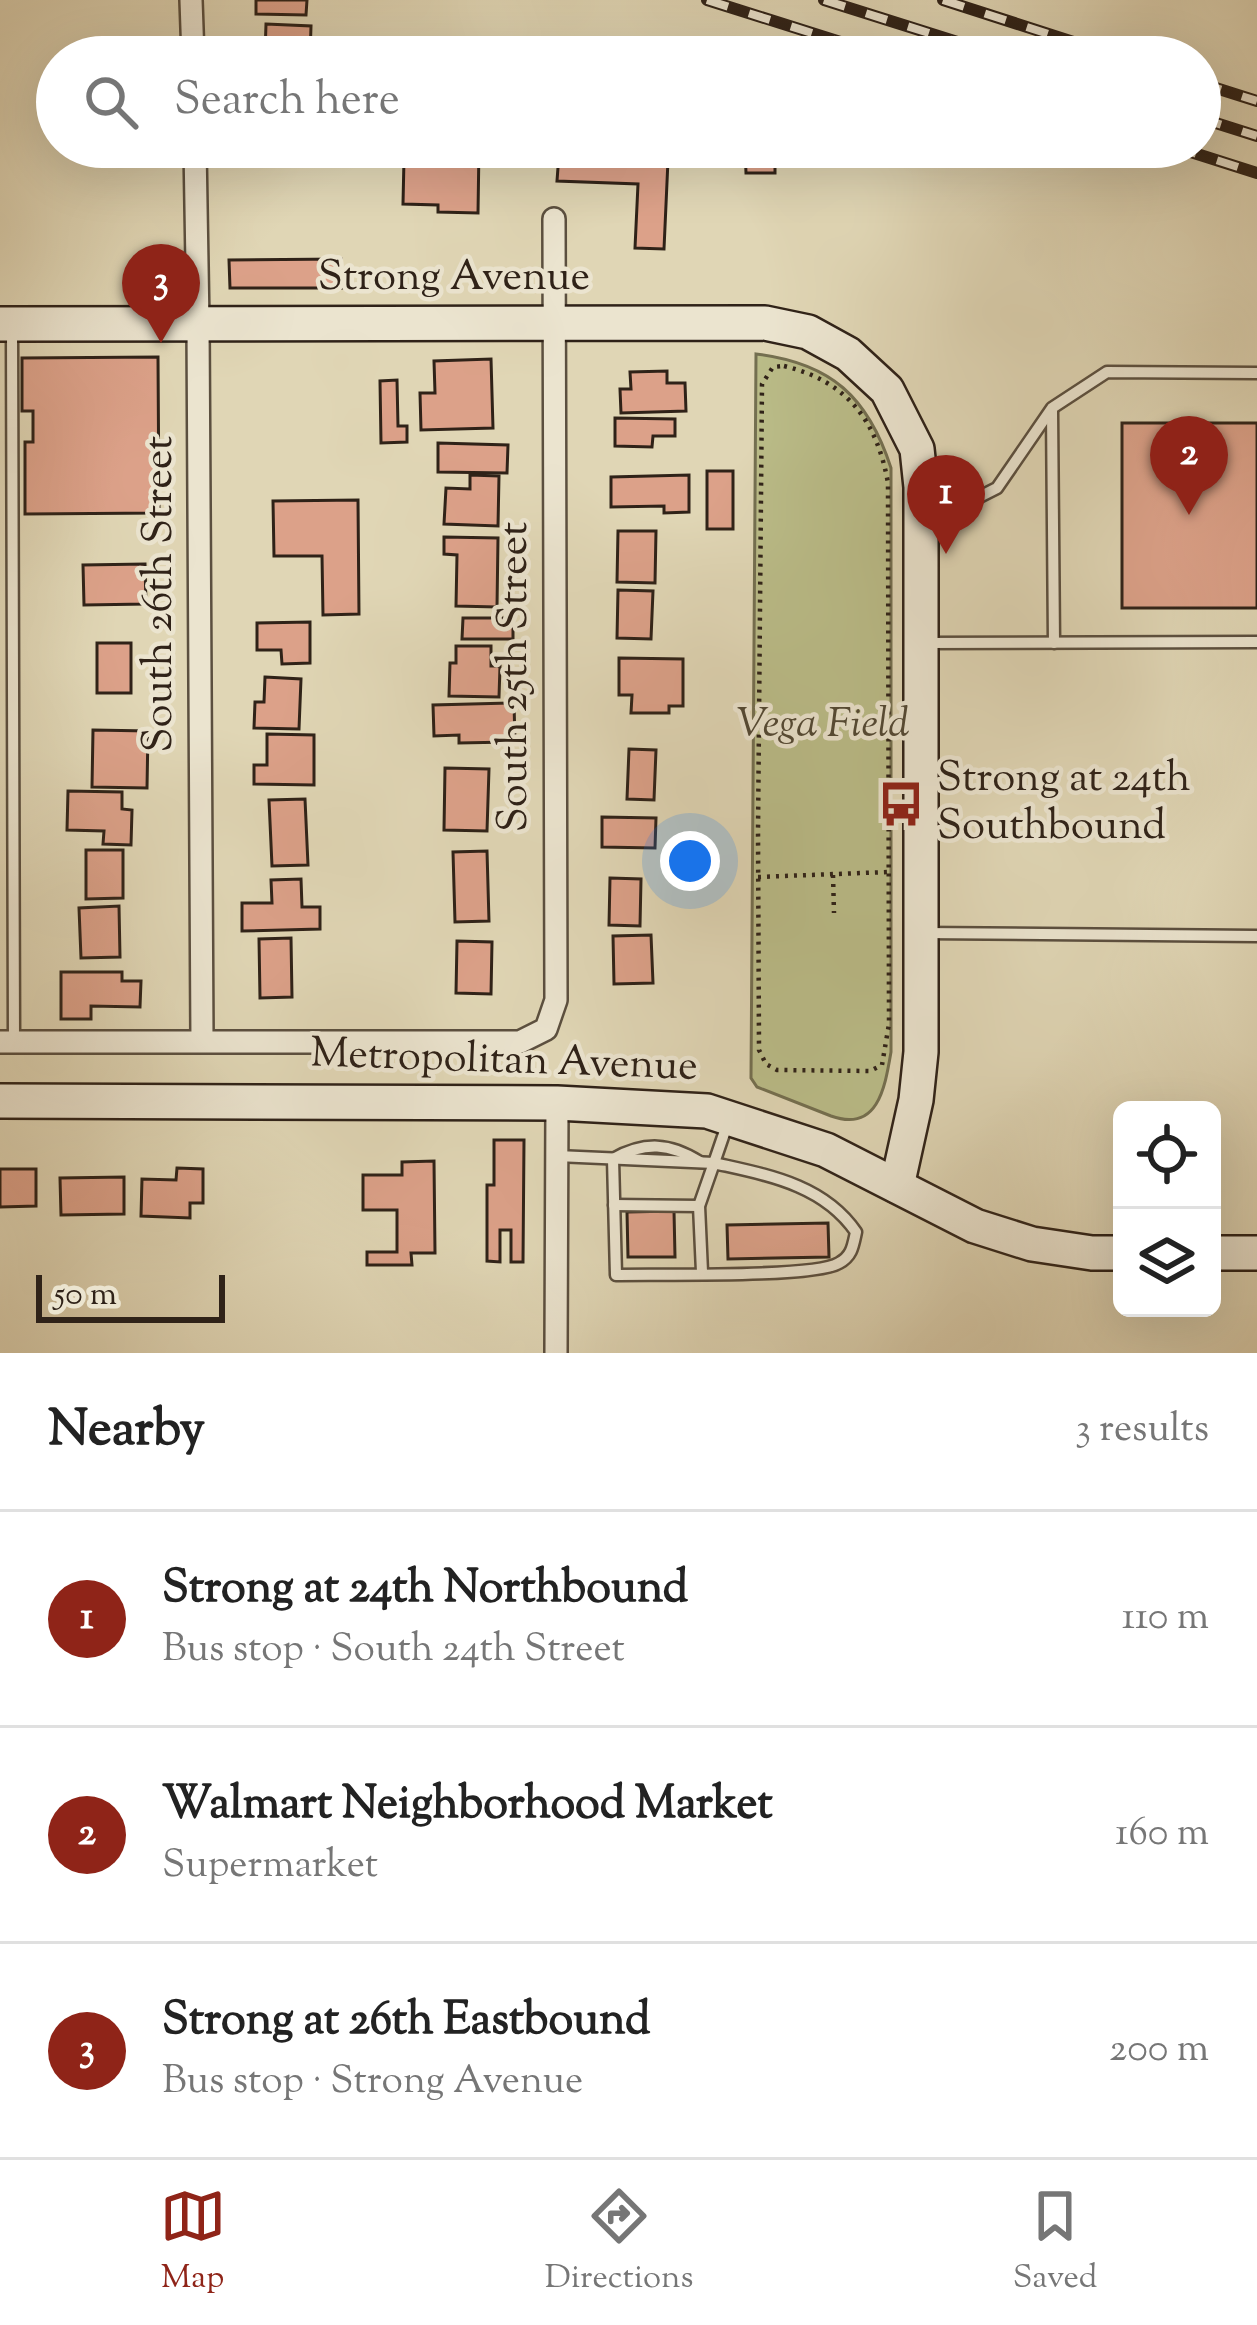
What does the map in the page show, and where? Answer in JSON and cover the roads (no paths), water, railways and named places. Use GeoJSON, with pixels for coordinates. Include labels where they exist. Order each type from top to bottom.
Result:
{"type":"FeatureCollection","features":[{"type":"Feature","properties":{"kind":"street"},"geometry":{"type":"LineString","coordinates":[[191,0],[192,36]]}},
{"type":"Feature","properties":{"kind":"street","name":"South 26th Street"},"geometry":{"type":"LineString","coordinates":[[194,168],[202,1041]]}},
{"type":"Feature","properties":{"kind":"street","name":"South 25th Street"},"geometry":{"type":"LineString","coordinates":[[202,1041],[520,1042],[546,1028],[556,1000],[554,219]]}},
{"type":"Feature","properties":{"kind":"street","name":"Strong Avenue"},"geometry":{"type":"LineString","coordinates":[[6,324],[765,323],[808,332],[848,354],[886,390],[917,448],[920,527]]}},
{"type":"Feature","properties":{"kind":"street"},"geometry":{"type":"LineString","coordinates":[[897,1186],[921,1052],[920,527]]}},
{"type":"Feature","properties":{"kind":"street"},"geometry":{"type":"LineString","coordinates":[[7,1042],[202,1041]]}},
{"type":"Feature","properties":{"kind":"street","name":"Metropolitan Avenue"},"geometry":{"type":"LineString","coordinates":[[0,1101],[557,1103],[707,1111],[826,1150],[975,1226],[1032,1244],[1113,1253]]}},
{"type":"Feature","properties":{"kind":"street"},"geometry":{"type":"LineString","coordinates":[[556,1353],[557,1103]]}},
{"type":"Feature","properties":{"kind":"street"},"geometry":{"type":"LineString","coordinates":[[1221,1253],[1257,1253]]}},
{"type":"Feature","properties":{"kind":"lane"},"geometry":{"type":"LineString","coordinates":[[6,324],[7,1042]]}},
{"type":"Feature","properties":{"kind":"lane"},"geometry":{"type":"LineString","coordinates":[[920,527],[998,488],[1052,408],[1107,372],[1257,373]]}},
{"type":"Feature","properties":{"kind":"lane"},"geometry":{"type":"LineString","coordinates":[[1052,408],[1054,643]]}},
{"type":"Feature","properties":{"kind":"lane"},"geometry":{"type":"LineString","coordinates":[[921,643],[1257,642]]}},
{"type":"Feature","properties":{"kind":"lane"},"geometry":{"type":"LineString","coordinates":[[920,933],[1257,936]]}},
{"type":"Feature","properties":{"kind":"lane"},"geometry":{"type":"LineString","coordinates":[[702,1273],[699,1205],[730,1118]]}},
{"type":"Feature","properties":{"kind":"lane"},"geometry":{"type":"LineString","coordinates":[[557,1156],[714,1163],[778,1177],[818,1195],[849,1222],[856,1232],[853,1250],[831,1267],[616,1275],[613,1159]]}},
{"type":"Feature","properties":{"kind":"lane"},"geometry":{"type":"LineString","coordinates":[[614,1205],[699,1205]]}},
{"type":"Feature","properties":{"kind":"railway"},"geometry":{"type":"LineString","coordinates":[[707,0],[821,36]]}},
{"type":"Feature","properties":{"kind":"railway"},"geometry":{"type":"LineString","coordinates":[[824,0],[938,36]]}},
{"type":"Feature","properties":{"kind":"railway"},"geometry":{"type":"LineString","coordinates":[[943,0],[1055,36]]}},
{"type":"Feature","properties":{"kind":"railway"},"geometry":{"type":"LineString","coordinates":[[1221,90],[1257,101]]}},
{"type":"Feature","properties":{"kind":"railway"},"geometry":{"type":"LineString","coordinates":[[1221,125],[1257,136]]}},
{"type":"Feature","properties":{"kind":"railway"},"geometry":{"type":"LineString","coordinates":[[1221,162],[1257,173]]}},
{"type":"Feature","properties":{"kind":"place","name":"Strong at 26th Eastbound"},"geometry":{"type":"Point","coordinates":[161,343]}},
{"type":"Feature","properties":{"kind":"place","name":"Walmart Neighborhood Market"},"geometry":{"type":"Point","coordinates":[1189,515]}},
{"type":"Feature","properties":{"kind":"place","name":"Strong at 24th Northbound"},"geometry":{"type":"Point","coordinates":[946,554]}},
{"type":"Feature","properties":{"kind":"place","name":"Strong at 24th Southbound"},"geometry":{"type":"Point","coordinates":[901,804]}},
{"type":"Feature","properties":{"kind":"park label","name":"Vega Field"},"geometry":{"type":"Point","coordinates":[823,726]}}]}
